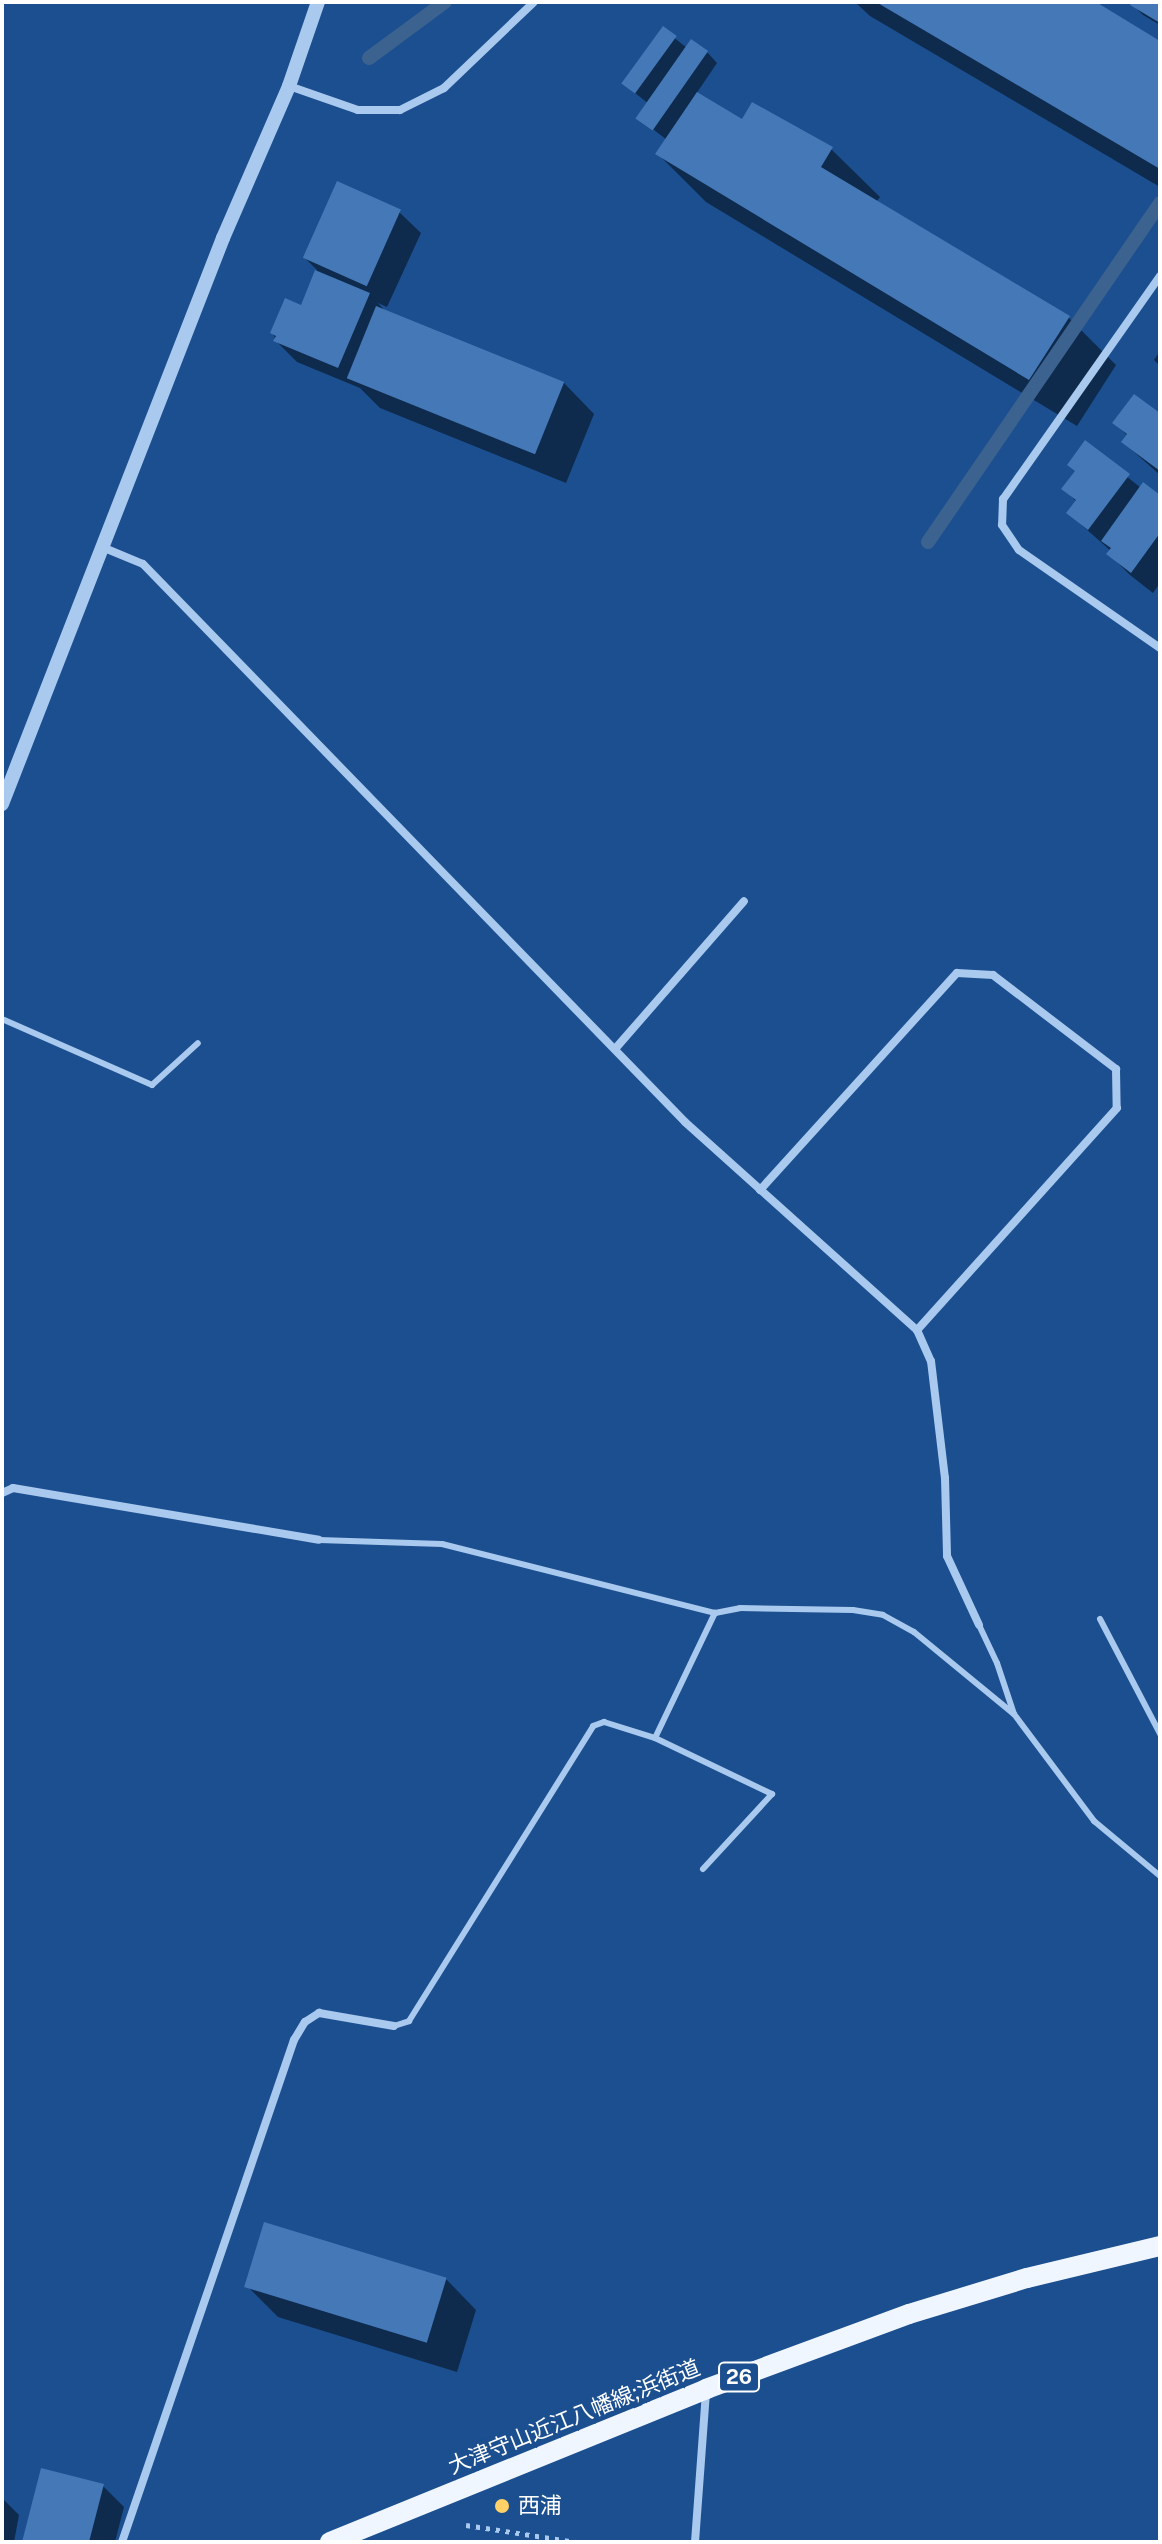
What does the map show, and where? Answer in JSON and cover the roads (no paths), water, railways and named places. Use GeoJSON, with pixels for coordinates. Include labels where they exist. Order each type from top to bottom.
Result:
{"type":"FeatureCollection","features":[{"type":"Feature","properties":{"kind":"main road","name":"大津守山近江八幡線;浜街道"},"geometry":{"type":"LineString","coordinates":[[330,2542],[706,2389],[909,2314],[1027,2278],[1160,2246]]}},
{"type":"Feature","properties":{"kind":"street"},"geometry":{"type":"LineString","coordinates":[[2,804],[223,238],[289,86],[318,2]]}},
{"type":"Feature","properties":{"kind":"street"},"geometry":{"type":"LineString","coordinates":[[289,86],[358,110],[400,110],[444,88],[534,2]]}},
{"type":"Feature","properties":{"kind":"street"},"geometry":{"type":"LineString","coordinates":[[1160,276],[1003,499],[1002,525],[1019,550],[1160,648]]}},
{"type":"Feature","properties":{"kind":"street"},"geometry":{"type":"LineString","coordinates":[[102,547],[143,564],[685,1122],[917,1330],[931,1361],[933,1375],[945,1478],[947,1556],[979,1625]]}},
{"type":"Feature","properties":{"kind":"street"},"geometry":{"type":"LineString","coordinates":[[615,1049],[744,901]]}},
{"type":"Feature","properties":{"kind":"street"},"geometry":{"type":"LineString","coordinates":[[760,1190],[957,973],[993,975],[1116,1069],[1117,1108],[917,1330]]}},
{"type":"Feature","properties":{"kind":"street"},"geometry":{"type":"LineString","coordinates":[[2,1493],[13,1488],[319,1540]]}},
{"type":"Feature","properties":{"kind":"street"},"geometry":{"type":"LineString","coordinates":[[122,2542],[294,2040],[305,2022],[319,2013],[394,2026]]}},
{"type":"Feature","properties":{"kind":"street"},"geometry":{"type":"LineString","coordinates":[[695,2542],[706,2389]]}},
{"type":"Feature","properties":{"kind":"lane"},"geometry":{"type":"LineString","coordinates":[[2,1019],[152,1085],[198,1043]]}},
{"type":"Feature","properties":{"kind":"lane"},"geometry":{"type":"LineString","coordinates":[[319,1540],[442,1544],[715,1613],[740,1608],[853,1610],[883,1615],[914,1632],[1014,1714],[1094,1821],[1160,1876]]}},
{"type":"Feature","properties":{"kind":"lane"},"geometry":{"type":"LineString","coordinates":[[655,1738],[715,1613]]}},
{"type":"Feature","properties":{"kind":"lane"},"geometry":{"type":"LineString","coordinates":[[1100,1619],[1160,1734]]}},
{"type":"Feature","properties":{"kind":"lane"},"geometry":{"type":"LineString","coordinates":[[979,1625],[997,1663],[1014,1714]]}},
{"type":"Feature","properties":{"kind":"lane"},"geometry":{"type":"LineString","coordinates":[[394,2026],[409,2021],[593,1726],[604,1722],[655,1738],[772,1794],[703,1869]]}},
{"type":"Feature","properties":{"kind":"waterway"},"geometry":{"type":"LineString","coordinates":[[369,58],[445,2]]}},
{"type":"Feature","properties":{"kind":"waterway"},"geometry":{"type":"LineString","coordinates":[[928,542],[1160,203]]}},
{"type":"Feature","properties":{"kind":"place","name":"西浦"},"geometry":{"type":"Point","coordinates":[502,2506]}}]}
